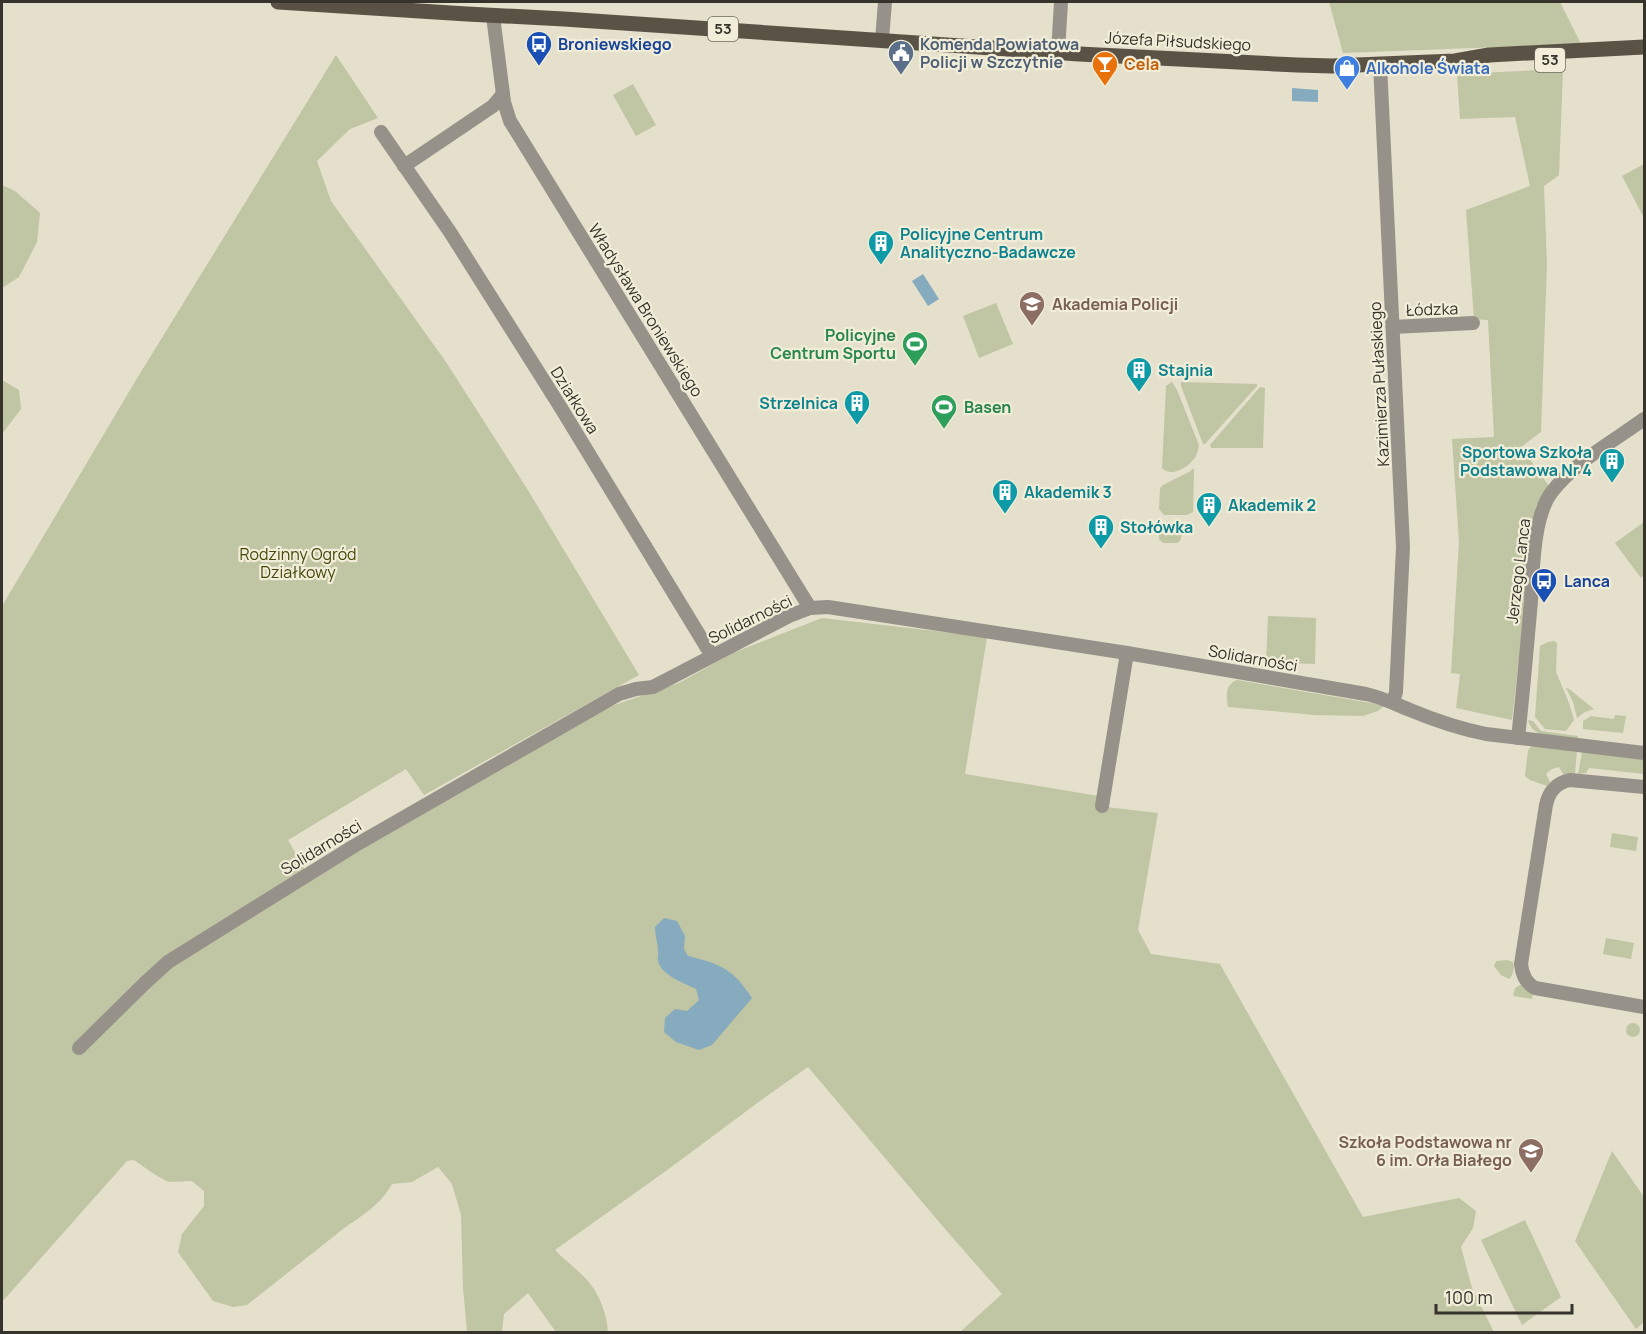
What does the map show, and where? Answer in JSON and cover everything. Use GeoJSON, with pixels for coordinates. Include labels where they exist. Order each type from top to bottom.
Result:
{"type":"FeatureCollection","features":[{"type":"Feature","properties":{"kind":"main road","name":"53"},"geometry":{"type":"LineString","coordinates":[[278,2],[316,3]]}},
{"type":"Feature","properties":{"kind":"main road","name":"Józefa Piłsudskiego"},"geometry":{"type":"LineString","coordinates":[[316,3],[1286,65],[1332,66],[1455,61],[1489,63],[1644,55]]}},
{"type":"Feature","properties":{"kind":"main road","name":"Józefa Piłsudskiego"},"geometry":{"type":"LineString","coordinates":[[1455,61],[1489,55],[1644,46]]}},
{"type":"Feature","properties":{"kind":"street"},"geometry":{"type":"LineString","coordinates":[[882,39],[885,2]]}},
{"type":"Feature","properties":{"kind":"street"},"geometry":{"type":"LineString","coordinates":[[1058,52],[1061,2]]}},
{"type":"Feature","properties":{"kind":"street","name":"Władysława Broniewskiego"},"geometry":{"type":"LineString","coordinates":[[493,16],[505,108],[510,121],[810,608]]}},
{"type":"Feature","properties":{"kind":"street","name":"Kazimierza Pułaskiego"},"geometry":{"type":"LineString","coordinates":[[1380,64],[1403,547],[1396,692],[1393,702]]}},
{"type":"Feature","properties":{"kind":"street"},"geometry":{"type":"LineString","coordinates":[[404,166],[493,106],[503,94]]}},
{"type":"Feature","properties":{"kind":"street","name":"Działkowa"},"geometry":{"type":"LineString","coordinates":[[381,132],[450,232],[561,408],[712,656]]}},
{"type":"Feature","properties":{"kind":"street","name":"Łódzka"},"geometry":{"type":"LineString","coordinates":[[1393,327],[1473,323]]}},
{"type":"Feature","properties":{"kind":"street","name":"Jerzego Lanca"},"geometry":{"type":"LineString","coordinates":[[1518,738],[1535,556],[1543,508],[1550,494],[1566,477],[1644,419]]}},
{"type":"Feature","properties":{"kind":"street","name":"Solidarności"},"geometry":{"type":"LineString","coordinates":[[79,1048],[168,962],[354,846],[619,694],[636,688],[653,687],[789,616],[810,608],[823,606],[876,613],[1366,694],[1473,731],[1644,753]]}},
{"type":"Feature","properties":{"kind":"street"},"geometry":{"type":"LineString","coordinates":[[1102,806],[1127,653]]}},
{"type":"Feature","properties":{"kind":"street"},"geometry":{"type":"LineString","coordinates":[[1644,787],[1570,780],[1559,784],[1551,791],[1546,805],[1521,964],[1524,976],[1535,988],[1644,1007]]}},
{"type":"Feature","properties":{"kind":"green space"},"geometry":{"type":"Polygon","coordinates":[[[1329,2],[1560,2],[1581,44],[1343,53],[1329,2]]]}},
{"type":"Feature","properties":{"kind":"green space","name":"Rodzinny Ogród Działkowy"},"geometry":{"type":"Polygon","coordinates":[[[336,55],[378,118],[350,129],[317,161],[331,201],[446,362],[526,487],[639,675],[424,795],[406,769],[288,840],[305,870],[597,711],[679,683],[733,653],[822,618],[987,637],[965,774],[1099,796],[1098,806],[1158,813],[1138,930],[1151,954],[1220,964],[1363,1217],[1459,1198],[1476,1211],[1473,1228],[1461,1247],[1472,1288],[1494,1332],[960,1332],[1002,1294],[808,1067],[555,1250],[583,1276],[599,1297],[608,1332],[556,1332],[528,1293],[504,1314],[502,1332],[467,1332],[461,1215],[452,1184],[438,1167],[412,1182],[392,1184],[381,1200],[368,1212],[247,1305],[233,1307],[213,1301],[178,1252],[182,1234],[204,1206],[204,1191],[192,1181],[168,1182],[134,1160],[127,1161],[2,1302],[2,606],[136,380],[336,55]]]}},
{"type":"Feature","properties":{"kind":"green space"},"geometry":{"type":"Polygon","coordinates":[[[1563,69],[1559,175],[1544,186],[1547,264],[1541,432],[1521,447],[1549,486],[1536,506],[1512,720],[1456,708],[1460,674],[1451,673],[1459,542],[1452,439],[1494,437],[1488,320],[1474,319],[1466,210],[1530,186],[1515,117],[1460,119],[1457,74],[1563,69]]]}},
{"type":"Feature","properties":{"kind":"green space"},"geometry":{"type":"Polygon","coordinates":[[[633,84],[656,125],[636,136],[613,95],[633,84]]]}},
{"type":"Feature","properties":{"kind":"green space"},"geometry":{"type":"Polygon","coordinates":[[[1644,164],[1644,218],[1622,176],[1644,164]]]}},
{"type":"Feature","properties":{"kind":"green space"},"geometry":{"type":"Polygon","coordinates":[[[2,185],[15,191],[40,213],[37,242],[19,277],[2,288],[2,185]]]}},
{"type":"Feature","properties":{"kind":"green space"},"geometry":{"type":"Polygon","coordinates":[[[996,303],[1013,344],[979,358],[963,316],[996,303]]]}},
{"type":"Feature","properties":{"kind":"green space"},"geometry":{"type":"Polygon","coordinates":[[[2,380],[19,390],[21,409],[2,434],[2,380]]]}},
{"type":"Feature","properties":{"kind":"green space"},"geometry":{"type":"Polygon","coordinates":[[[1172,382],[1199,445],[1190,463],[1178,471],[1169,472],[1162,468],[1166,386],[1172,382]]]}},
{"type":"Feature","properties":{"kind":"green space"},"geometry":{"type":"Polygon","coordinates":[[[1181,382],[1257,384],[1257,386],[1203,444],[1181,382]]]}},
{"type":"Feature","properties":{"kind":"green space"},"geometry":{"type":"Polygon","coordinates":[[[1260,387],[1265,388],[1263,448],[1211,448],[1210,445],[1260,387]]]}},
{"type":"Feature","properties":{"kind":"green space"},"geometry":{"type":"Polygon","coordinates":[[[1194,468],[1193,512],[1187,515],[1164,515],[1159,509],[1160,488],[1194,468]]]}},
{"type":"Feature","properties":{"kind":"green space"},"geometry":{"type":"Polygon","coordinates":[[[1163,522],[1177,523],[1182,527],[1180,541],[1163,543],[1159,539],[1163,522]]]}},
{"type":"Feature","properties":{"kind":"green space"},"geometry":{"type":"Polygon","coordinates":[[[1644,522],[1644,575],[1641,578],[1615,543],[1644,522]]]}},
{"type":"Feature","properties":{"kind":"green space"},"geometry":{"type":"Polygon","coordinates":[[[1268,616],[1316,618],[1315,664],[1266,662],[1268,616]]]}},
{"type":"Feature","properties":{"kind":"green space"},"geometry":{"type":"Polygon","coordinates":[[[1554,641],[1557,643],[1556,672],[1574,720],[1566,731],[1545,729],[1535,717],[1540,646],[1554,641]]]}},
{"type":"Feature","properties":{"kind":"green space"},"geometry":{"type":"Polygon","coordinates":[[[1237,680],[1384,706],[1378,711],[1363,716],[1315,715],[1228,707],[1227,691],[1230,685],[1237,680]]]}},
{"type":"Feature","properties":{"kind":"green space"},"geometry":{"type":"Polygon","coordinates":[[[1566,688],[1569,689],[1594,709],[1577,718],[1566,688]]]}},
{"type":"Feature","properties":{"kind":"green space"},"geometry":{"type":"Polygon","coordinates":[[[1615,715],[1626,716],[1623,733],[1583,729],[1583,721],[1591,716],[1614,719],[1615,715]]]}},
{"type":"Feature","properties":{"kind":"green space"},"geometry":{"type":"Polygon","coordinates":[[[1528,720],[1533,721],[1541,731],[1578,736],[1578,740],[1541,734],[1535,731],[1528,720]]]}},
{"type":"Feature","properties":{"kind":"green space"},"geometry":{"type":"Polygon","coordinates":[[[1533,745],[1577,751],[1575,774],[1563,774],[1559,767],[1546,774],[1550,782],[1547,786],[1530,780],[1525,776],[1528,750],[1533,745]]]}},
{"type":"Feature","properties":{"kind":"green space"},"geometry":{"type":"Polygon","coordinates":[[[1582,752],[1644,759],[1644,774],[1589,768],[1586,773],[1578,774],[1582,752]]]}},
{"type":"Feature","properties":{"kind":"green space"},"geometry":{"type":"Polygon","coordinates":[[[1612,833],[1638,837],[1636,851],[1610,847],[1612,833]]]}},
{"type":"Feature","properties":{"kind":"green space"},"geometry":{"type":"Polygon","coordinates":[[[1606,938],[1634,943],[1631,959],[1603,954],[1606,938]]]}},
{"type":"Feature","properties":{"kind":"green space"},"geometry":{"type":"Polygon","coordinates":[[[1507,960],[1514,964],[1513,974],[1509,979],[1501,975],[1494,966],[1496,961],[1507,960]]]}},
{"type":"Feature","properties":{"kind":"green space"},"geometry":{"type":"Polygon","coordinates":[[[1524,985],[1533,993],[1532,999],[1513,996],[1515,988],[1524,985]]]}},
{"type":"Feature","properties":{"kind":"green space"},"geometry":{"type":"Polygon","coordinates":[[[1633,1023],[1638,1025],[1640,1030],[1638,1035],[1633,1037],[1628,1035],[1626,1030],[1628,1025],[1633,1023]]]}},
{"type":"Feature","properties":{"kind":"green space"},"geometry":{"type":"Polygon","coordinates":[[[1612,1151],[1644,1197],[1644,1322],[1636,1329],[1575,1241],[1612,1151]]]}},
{"type":"Feature","properties":{"kind":"green space"},"geometry":{"type":"Polygon","coordinates":[[[1525,1220],[1561,1297],[1522,1325],[1481,1240],[1525,1220]]]}},
{"type":"Feature","properties":{"kind":"water"},"geometry":{"type":"Polygon","coordinates":[[[1292,88],[1318,90],[1318,102],[1292,101],[1292,88]]]}},
{"type":"Feature","properties":{"kind":"water"},"geometry":{"type":"Polygon","coordinates":[[[923,274],[939,299],[928,306],[912,281],[923,274]]]}},
{"type":"Feature","properties":{"kind":"water"},"geometry":{"type":"Polygon","coordinates":[[[664,918],[677,921],[685,936],[684,949],[688,956],[725,969],[739,980],[752,998],[712,1045],[699,1050],[676,1042],[664,1032],[665,1018],[675,1009],[687,1011],[699,1000],[696,989],[674,978],[660,966],[655,927],[664,918]]]}},
{"type":"Feature","properties":{"kind":"place","name":"Broniewskiego"},"geometry":{"type":"Point","coordinates":[539,67]}},
{"type":"Feature","properties":{"kind":"place","name":"Komenda Powiatowa Policji w Szczytnie"},"geometry":{"type":"Point","coordinates":[901,76]}},
{"type":"Feature","properties":{"kind":"place","name":"Cela"},"geometry":{"type":"Point","coordinates":[1105,87]}},
{"type":"Feature","properties":{"kind":"place","name":"Alkohole Świata"},"geometry":{"type":"Point","coordinates":[1347,91]}},
{"type":"Feature","properties":{"kind":"place","name":"Policyjne Centrum Analityczno-Badawcze"},"geometry":{"type":"Point","coordinates":[881,266]}},
{"type":"Feature","properties":{"kind":"place","name":"Akademia Policji"},"geometry":{"type":"Point","coordinates":[1032,327]}},
{"type":"Feature","properties":{"kind":"place","name":"Policyjne Centrum Sportu"},"geometry":{"type":"Point","coordinates":[915,367]}},
{"type":"Feature","properties":{"kind":"place","name":"Stajnia"},"geometry":{"type":"Point","coordinates":[1139,393]}},
{"type":"Feature","properties":{"kind":"place","name":"Strzelnica"},"geometry":{"type":"Point","coordinates":[857,426]}},
{"type":"Feature","properties":{"kind":"place","name":"Basen"},"geometry":{"type":"Point","coordinates":[944,430]}},
{"type":"Feature","properties":{"kind":"place","name":"Sportowa Szkoła Podstawowa Nr 4"},"geometry":{"type":"Point","coordinates":[1612,484]}},
{"type":"Feature","properties":{"kind":"place","name":"Akademik 3"},"geometry":{"type":"Point","coordinates":[1005,515]}},
{"type":"Feature","properties":{"kind":"place","name":"Akademik 2"},"geometry":{"type":"Point","coordinates":[1209,528]}},
{"type":"Feature","properties":{"kind":"place","name":"Stołówka"},"geometry":{"type":"Point","coordinates":[1101,550]}},
{"type":"Feature","properties":{"kind":"place","name":"Lanca"},"geometry":{"type":"Point","coordinates":[1544,604]}},
{"type":"Feature","properties":{"kind":"place","name":"Szkoła Podstawowa nr 6 im. Orła Białego"},"geometry":{"type":"Point","coordinates":[1531,1174]}}]}
